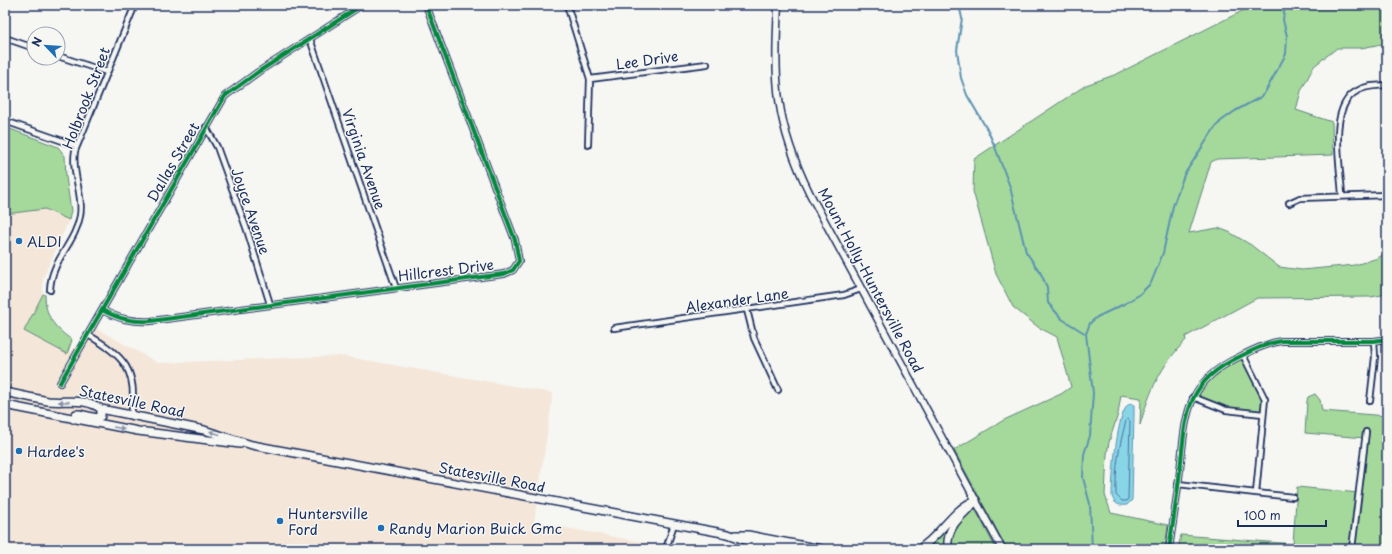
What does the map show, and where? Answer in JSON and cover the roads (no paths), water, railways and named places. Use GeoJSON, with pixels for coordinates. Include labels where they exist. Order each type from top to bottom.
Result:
{"type":"FeatureCollection","features":[{"type":"Feature","properties":{"kind":"main road","name":"Mount Holly-Huntersville Road"},"geometry":{"type":"LineString","coordinates":[[778,5],[775,76],[779,110],[792,155],[810,194],[1002,549]]}},
{"type":"Feature","properties":{"kind":"main road","name":"Statesville Road"},"geometry":{"type":"LineString","coordinates":[[5,392],[57,402],[84,402],[97,405],[102,409],[204,430],[252,445]]}},
{"type":"Feature","properties":{"kind":"main road","name":"Statesville Road"},"geometry":{"type":"LineString","coordinates":[[5,405],[145,432],[212,442],[252,445],[728,534],[748,535],[821,549]]}},
{"type":"Feature","properties":{"kind":"main road"},"geometry":{"type":"LineString","coordinates":[[73,419],[76,414],[97,418],[101,416],[102,409]]}},
{"type":"Feature","properties":{"kind":"main road"},"geometry":{"type":"LineString","coordinates":[[919,549],[932,538],[960,509],[976,500]]}},
{"type":"Feature","properties":{"kind":"main road"},"geometry":{"type":"LineString","coordinates":[[948,549],[948,538],[953,524],[976,500]]}},
{"type":"Feature","properties":{"kind":"main road","name":"Statesville Road"},"geometry":{"type":"LineString","coordinates":[[728,534],[747,541],[790,549]]}},
{"type":"Feature","properties":{"kind":"street","name":"Holbrook Street"},"geometry":{"type":"LineString","coordinates":[[50,290],[54,267],[80,217],[74,165],[77,146],[135,5]]}},
{"type":"Feature","properties":{"kind":"street","name":"Dallas Street"},"geometry":{"type":"LineString","coordinates":[[60,383],[219,103],[231,90],[362,5]]}},
{"type":"Feature","properties":{"kind":"street","name":"Hillcrest Drive"},"geometry":{"type":"LineString","coordinates":[[102,310],[121,319],[135,322],[504,274],[513,270],[519,261],[514,240],[492,177],[426,5]]}},
{"type":"Feature","properties":{"kind":"street"},"geometry":{"type":"LineString","coordinates":[[567,5],[590,79],[588,145]]}},
{"type":"Feature","properties":{"kind":"street"},"geometry":{"type":"LineString","coordinates":[[5,38],[26,45]]}},
{"type":"Feature","properties":{"kind":"street","name":"Virginia Avenue"},"geometry":{"type":"LineString","coordinates":[[310,39],[396,288]]}},
{"type":"Feature","properties":{"kind":"street"},"geometry":{"type":"LineString","coordinates":[[66,59],[107,72]]}},
{"type":"Feature","properties":{"kind":"street","name":"Lee Drive"},"geometry":{"type":"LineString","coordinates":[[590,79],[707,64]]}},
{"type":"Feature","properties":{"kind":"street"},"geometry":{"type":"LineString","coordinates":[[1342,196],[1338,130],[1339,118],[1344,102],[1356,91],[1365,87],[1387,85]]}},
{"type":"Feature","properties":{"kind":"street"},"geometry":{"type":"LineString","coordinates":[[5,121],[77,146]]}},
{"type":"Feature","properties":{"kind":"street","name":"Joyce Avenue"},"geometry":{"type":"LineString","coordinates":[[206,127],[220,154],[247,230],[270,304]]}},
{"type":"Feature","properties":{"kind":"street"},"geometry":{"type":"LineString","coordinates":[[1289,203],[1300,198],[1387,195]]}},
{"type":"Feature","properties":{"kind":"street","name":"Alexander Lane"},"geometry":{"type":"LineString","coordinates":[[614,328],[844,295],[861,288]]}},
{"type":"Feature","properties":{"kind":"street"},"geometry":{"type":"LineString","coordinates":[[747,310],[754,338],[778,390]]}},
{"type":"Feature","properties":{"kind":"street"},"geometry":{"type":"LineString","coordinates":[[88,335],[114,352],[129,371],[133,383],[134,396],[131,415]]}},
{"type":"Feature","properties":{"kind":"street"},"geometry":{"type":"LineString","coordinates":[[1169,549],[1186,415],[1193,397],[1204,382],[1215,371],[1242,355],[1267,343],[1281,341],[1374,341],[1387,339]]}},
{"type":"Feature","properties":{"kind":"street"},"geometry":{"type":"LineString","coordinates":[[1370,401],[1375,357],[1374,341]]}},
{"type":"Feature","properties":{"kind":"street"},"geometry":{"type":"LineString","coordinates":[[1242,355],[1264,396],[1256,493]]}},
{"type":"Feature","properties":{"kind":"street"},"geometry":{"type":"LineString","coordinates":[[1193,397],[1226,410],[1263,414]]}},
{"type":"Feature","properties":{"kind":"street"},"geometry":{"type":"LineString","coordinates":[[1352,549],[1366,432]]}},
{"type":"Feature","properties":{"kind":"street"},"geometry":{"type":"LineString","coordinates":[[1178,484],[1293,498]]}},
{"type":"Feature","properties":{"kind":"street"},"geometry":{"type":"LineString","coordinates":[[666,549],[674,524]]}},
{"type":"Feature","properties":{"kind":"water"},"geometry":{"type":"Polygon","coordinates":[[[1131,403],[1134,405],[1132,500],[1127,505],[1122,505],[1117,504],[1112,496],[1114,461],[1118,430],[1126,408],[1131,403]]]}},
{"type":"Feature","properties":{"kind":"waterway"},"geometry":{"type":"LineString","coordinates":[[959,5],[962,18],[957,50],[961,78],[967,95],[988,131],[1010,187],[1026,252],[1040,272],[1047,287],[1048,303],[1062,319],[1086,334]]}},
{"type":"Feature","properties":{"kind":"waterway"},"geometry":{"type":"LineString","coordinates":[[1092,549],[1090,504],[1083,478],[1084,454],[1090,436],[1093,393],[1086,334],[1090,323],[1097,317],[1139,295],[1151,283],[1163,253],[1173,206],[1184,175],[1214,129],[1221,121],[1264,94],[1286,54],[1287,36],[1283,20],[1285,5]]}},
{"type":"Feature","properties":{"kind":"place","name":"ALDI"},"geometry":{"type":"Point","coordinates":[19,241]}},
{"type":"Feature","properties":{"kind":"place","name":"Hardee's"},"geometry":{"type":"Point","coordinates":[19,451]}},
{"type":"Feature","properties":{"kind":"place","name":"Huntersville Ford"},"geometry":{"type":"Point","coordinates":[280,521]}},
{"type":"Feature","properties":{"kind":"place","name":"Randy Marion Buick Gmc"},"geometry":{"type":"Point","coordinates":[381,528]}}]}
